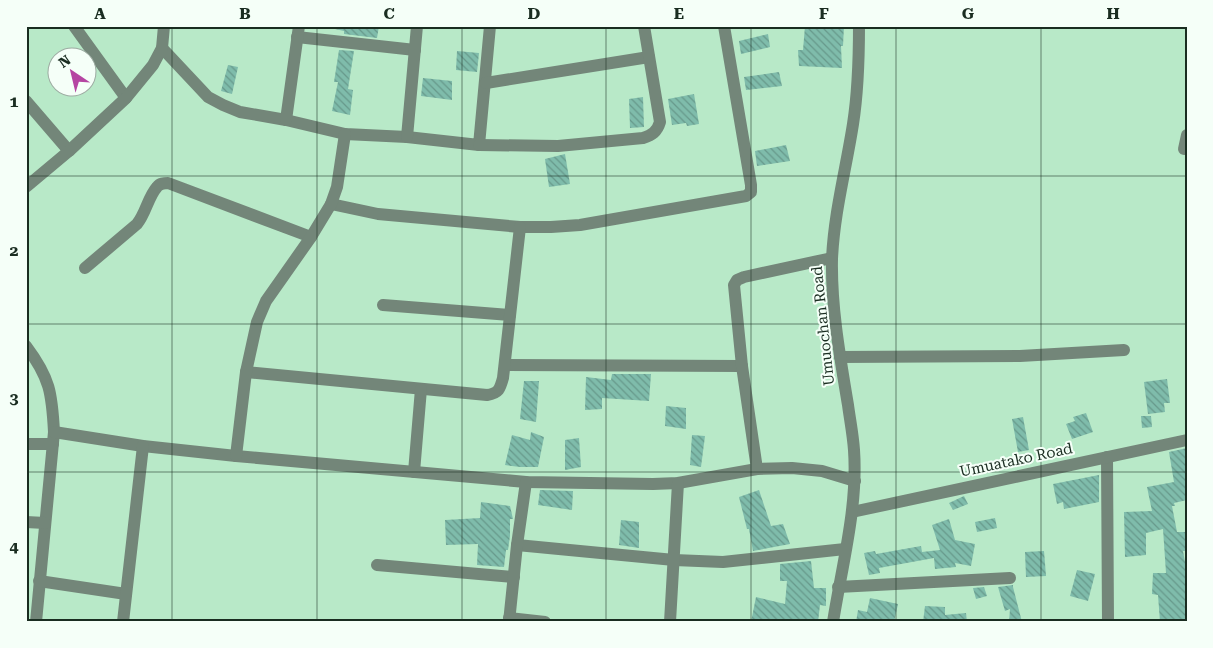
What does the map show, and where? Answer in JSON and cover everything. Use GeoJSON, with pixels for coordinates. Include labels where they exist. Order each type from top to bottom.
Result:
{"type":"FeatureCollection","features":[{"type":"Feature","properties":{"kind":"street"},"geometry":{"type":"LineString","coordinates":[[74,26],[126,98]]}},
{"type":"Feature","properties":{"kind":"street"},"geometry":{"type":"LineString","coordinates":[[26,186],[69,151],[126,98],[153,65],[162,48],[164,26]]}},
{"type":"Feature","properties":{"kind":"street"},"geometry":{"type":"LineString","coordinates":[[407,137],[417,26]]}},
{"type":"Feature","properties":{"kind":"street"},"geometry":{"type":"LineString","coordinates":[[479,145],[490,26]]}},
{"type":"Feature","properties":{"kind":"street"},"geometry":{"type":"LineString","coordinates":[[162,48],[208,97],[223,106],[240,112],[286,120],[345,134],[407,137],[479,145],[558,146],[643,138],[652,135],[658,129],[660,122],[644,26]]}},
{"type":"Feature","properties":{"kind":"street"},"geometry":{"type":"LineString","coordinates":[[331,204],[378,214],[552,227],[580,225],[746,196],[751,192],[752,184],[724,26]]}},
{"type":"Feature","properties":{"kind":"street","name":"Umuochan Road"},"geometry":{"type":"LineString","coordinates":[[833,622],[852,512],[855,481],[854,449],[840,358],[832,258],[858,85],[859,26]]}},
{"type":"Feature","properties":{"kind":"street"},"geometry":{"type":"LineString","coordinates":[[286,120],[298,32],[415,50]]}},
{"type":"Feature","properties":{"kind":"street"},"geometry":{"type":"LineString","coordinates":[[486,83],[649,57]]}},
{"type":"Feature","properties":{"kind":"street"},"geometry":{"type":"LineString","coordinates":[[26,101],[69,151]]}},
{"type":"Feature","properties":{"kind":"street"},"geometry":{"type":"LineString","coordinates":[[236,456],[246,372],[257,322],[266,301],[311,237],[331,204],[337,187],[345,134]]}},
{"type":"Feature","properties":{"kind":"street"},"geometry":{"type":"LineString","coordinates":[[1184,148],[1187,135]]}},
{"type":"Feature","properties":{"kind":"street"},"geometry":{"type":"LineString","coordinates":[[85,268],[137,224],[143,217],[156,187],[161,183],[168,183],[311,237]]}},
{"type":"Feature","properties":{"kind":"street"},"geometry":{"type":"LineString","coordinates":[[246,372],[487,395],[495,394],[500,389],[504,366],[520,226]]}},
{"type":"Feature","properties":{"kind":"street"},"geometry":{"type":"LineString","coordinates":[[757,469],[742,366],[734,285],[738,280],[832,258]]}},
{"type":"Feature","properties":{"kind":"street"},"geometry":{"type":"LineString","coordinates":[[384,305],[510,315]]}},
{"type":"Feature","properties":{"kind":"street"},"geometry":{"type":"LineString","coordinates":[[26,346],[48,382],[52,402],[54,438],[39,581],[32,606],[36,622]]}},
{"type":"Feature","properties":{"kind":"street"},"geometry":{"type":"LineString","coordinates":[[840,358],[1020,356],[1124,350]]}},
{"type":"Feature","properties":{"kind":"street"},"geometry":{"type":"LineString","coordinates":[[504,366],[742,366]]}},
{"type":"Feature","properties":{"kind":"street"},"geometry":{"type":"LineString","coordinates":[[414,472],[421,389]]}},
{"type":"Feature","properties":{"kind":"street"},"geometry":{"type":"LineString","coordinates":[[26,444],[54,438],[526,482],[678,483],[757,469],[792,468],[822,471],[855,481]]}},
{"type":"Feature","properties":{"kind":"street","name":"Umuatako Road"},"geometry":{"type":"LineString","coordinates":[[852,512],[1187,440]]}},
{"type":"Feature","properties":{"kind":"street"},"geometry":{"type":"LineString","coordinates":[[123,622],[143,446]]}},
{"type":"Feature","properties":{"kind":"street"},"geometry":{"type":"LineString","coordinates":[[1107,457],[1108,622]]}},
{"type":"Feature","properties":{"kind":"street"},"geometry":{"type":"LineString","coordinates":[[526,482],[509,620],[545,622]]}},
{"type":"Feature","properties":{"kind":"street"},"geometry":{"type":"LineString","coordinates":[[670,622],[678,483]]}},
{"type":"Feature","properties":{"kind":"street"},"geometry":{"type":"LineString","coordinates":[[26,522],[45,523]]}},
{"type":"Feature","properties":{"kind":"street"},"geometry":{"type":"LineString","coordinates":[[517,545],[674,560],[723,562],[845,549]]}},
{"type":"Feature","properties":{"kind":"street"},"geometry":{"type":"LineString","coordinates":[[377,565],[514,577]]}},
{"type":"Feature","properties":{"kind":"street"},"geometry":{"type":"LineString","coordinates":[[838,587],[1010,578]]}},
{"type":"Feature","properties":{"kind":"street"},"geometry":{"type":"LineString","coordinates":[[39,581],[126,594]]}},
{"type":"Feature","properties":{"kind":"building"},"geometry":{"type":"Polygon","coordinates":[[[335,26],[379,26],[377,38],[344,34],[344,31],[335,29],[335,26]]]}},
{"type":"Feature","properties":{"kind":"building"},"geometry":{"type":"Polygon","coordinates":[[[805,26],[844,26],[843,46],[841,46],[842,68],[799,66],[798,50],[803,50],[805,26]]]}},
{"type":"Feature","properties":{"kind":"building"},"geometry":{"type":"Polygon","coordinates":[[[768,34],[770,47],[741,54],[739,41],[768,34]]]}},
{"type":"Feature","properties":{"kind":"building"},"geometry":{"type":"Polygon","coordinates":[[[339,50],[354,51],[348,89],[353,90],[350,115],[332,111],[338,82],[334,82],[339,50]]]}},
{"type":"Feature","properties":{"kind":"building"},"geometry":{"type":"Polygon","coordinates":[[[457,51],[479,53],[477,72],[456,70],[457,51]]]}},
{"type":"Feature","properties":{"kind":"building"},"geometry":{"type":"Polygon","coordinates":[[[228,65],[238,67],[232,94],[221,91],[228,65]]]}},
{"type":"Feature","properties":{"kind":"building"},"geometry":{"type":"Polygon","coordinates":[[[779,72],[782,86],[746,90],[744,77],[779,72]]]}},
{"type":"Feature","properties":{"kind":"building"},"geometry":{"type":"Polygon","coordinates":[[[423,78],[452,81],[452,100],[421,96],[423,78]]]}},
{"type":"Feature","properties":{"kind":"building"},"geometry":{"type":"Polygon","coordinates":[[[694,94],[699,124],[687,126],[686,123],[672,125],[668,99],[694,94]]]}},
{"type":"Feature","properties":{"kind":"building"},"geometry":{"type":"Polygon","coordinates":[[[643,97],[644,127],[630,128],[629,99],[643,97]]]}},
{"type":"Feature","properties":{"kind":"building"},"geometry":{"type":"Polygon","coordinates":[[[786,145],[790,161],[757,166],[755,151],[786,145]]]}},
{"type":"Feature","properties":{"kind":"building"},"geometry":{"type":"Polygon","coordinates":[[[565,154],[570,184],[549,187],[545,159],[565,154]]]}},
{"type":"Feature","properties":{"kind":"building"},"geometry":{"type":"Polygon","coordinates":[[[612,374],[651,374],[649,401],[602,398],[602,409],[585,410],[586,377],[611,380],[612,374]]]}},
{"type":"Feature","properties":{"kind":"building"},"geometry":{"type":"Polygon","coordinates":[[[1167,379],[1170,403],[1164,403],[1165,412],[1148,414],[1144,382],[1167,379]]]}},
{"type":"Feature","properties":{"kind":"building"},"geometry":{"type":"Polygon","coordinates":[[[524,381],[539,381],[536,422],[520,419],[524,381]]]}},
{"type":"Feature","properties":{"kind":"building"},"geometry":{"type":"Polygon","coordinates":[[[666,406],[686,408],[686,429],[665,426],[666,406]]]}},
{"type":"Feature","properties":{"kind":"building"},"geometry":{"type":"Polygon","coordinates":[[[1086,413],[1093,432],[1072,439],[1066,424],[1075,421],[1073,417],[1086,413]]]}},
{"type":"Feature","properties":{"kind":"building"},"geometry":{"type":"Polygon","coordinates":[[[1141,416],[1151,416],[1152,427],[1142,428],[1141,416]]]}},
{"type":"Feature","properties":{"kind":"building"},"geometry":{"type":"Polygon","coordinates":[[[1023,417],[1029,450],[1018,452],[1012,419],[1023,417]]]}},
{"type":"Feature","properties":{"kind":"building"},"geometry":{"type":"Polygon","coordinates":[[[531,432],[544,437],[538,467],[505,465],[512,435],[530,440],[531,432]]]}},
{"type":"Feature","properties":{"kind":"building"},"geometry":{"type":"Polygon","coordinates":[[[692,435],[705,436],[701,467],[690,465],[692,435]]]}},
{"type":"Feature","properties":{"kind":"building"},"geometry":{"type":"Polygon","coordinates":[[[579,438],[581,467],[565,470],[565,440],[579,438]]]}},
{"type":"Feature","properties":{"kind":"building"},"geometry":{"type":"Polygon","coordinates":[[[1187,448],[1187,500],[1174,503],[1175,506],[1172,506],[1177,532],[1187,532],[1187,551],[1183,551],[1187,573],[1187,622],[1160,622],[1158,595],[1152,594],[1153,573],[1166,573],[1163,529],[1146,533],[1146,555],[1125,557],[1124,512],[1152,511],[1147,487],[1174,482],[1169,452],[1187,448]]]}},
{"type":"Feature","properties":{"kind":"building"},"geometry":{"type":"Polygon","coordinates":[[[1099,475],[1099,502],[1064,509],[1063,502],[1057,504],[1053,484],[1099,475]]]}},
{"type":"Feature","properties":{"kind":"building"},"geometry":{"type":"Polygon","coordinates":[[[540,490],[573,491],[572,510],[538,505],[540,490]]]}},
{"type":"Feature","properties":{"kind":"building"},"geometry":{"type":"Polygon","coordinates":[[[759,490],[771,526],[783,524],[790,544],[753,551],[749,529],[747,529],[739,497],[759,490]]]}},
{"type":"Feature","properties":{"kind":"building"},"geometry":{"type":"Polygon","coordinates":[[[964,496],[968,504],[953,510],[949,503],[964,496]]]}},
{"type":"Feature","properties":{"kind":"building"},"geometry":{"type":"Polygon","coordinates":[[[481,502],[510,506],[513,519],[510,519],[510,536],[504,567],[477,565],[478,544],[446,545],[445,520],[480,518],[481,502]]]}},
{"type":"Feature","properties":{"kind":"building"},"geometry":{"type":"Polygon","coordinates":[[[995,518],[997,528],[977,532],[975,522],[995,518]]]}},
{"type":"Feature","properties":{"kind":"building"},"geometry":{"type":"Polygon","coordinates":[[[949,519],[955,540],[975,544],[971,566],[955,563],[956,567],[935,569],[934,558],[879,568],[880,573],[869,575],[864,553],[875,551],[876,554],[921,546],[922,552],[940,550],[932,525],[949,519]]]}},
{"type":"Feature","properties":{"kind":"building"},"geometry":{"type":"Polygon","coordinates":[[[621,520],[639,522],[639,548],[619,545],[621,520]]]}},
{"type":"Feature","properties":{"kind":"building"},"geometry":{"type":"Polygon","coordinates":[[[1044,551],[1046,576],[1026,577],[1025,552],[1044,551]]]}},
{"type":"Feature","properties":{"kind":"building"},"geometry":{"type":"Polygon","coordinates":[[[811,561],[814,588],[826,588],[826,606],[820,605],[818,622],[751,622],[756,597],[785,604],[787,581],[780,581],[780,564],[811,561]]]}},
{"type":"Feature","properties":{"kind":"building"},"geometry":{"type":"Polygon","coordinates":[[[1077,570],[1095,574],[1088,601],[1070,596],[1077,570]]]}},
{"type":"Feature","properties":{"kind":"building"},"geometry":{"type":"Polygon","coordinates":[[[1013,585],[1022,622],[1009,622],[1010,609],[1005,611],[998,587],[1013,585]]]}},
{"type":"Feature","properties":{"kind":"building"},"geometry":{"type":"Polygon","coordinates":[[[984,587],[987,596],[976,599],[973,588],[984,587]]]}},
{"type":"Feature","properties":{"kind":"building"},"geometry":{"type":"Polygon","coordinates":[[[870,598],[898,604],[894,622],[856,622],[858,610],[867,612],[870,598]]]}},
{"type":"Feature","properties":{"kind":"building"},"geometry":{"type":"Polygon","coordinates":[[[925,606],[945,607],[945,615],[966,613],[967,622],[923,622],[925,606]]]}}]}
